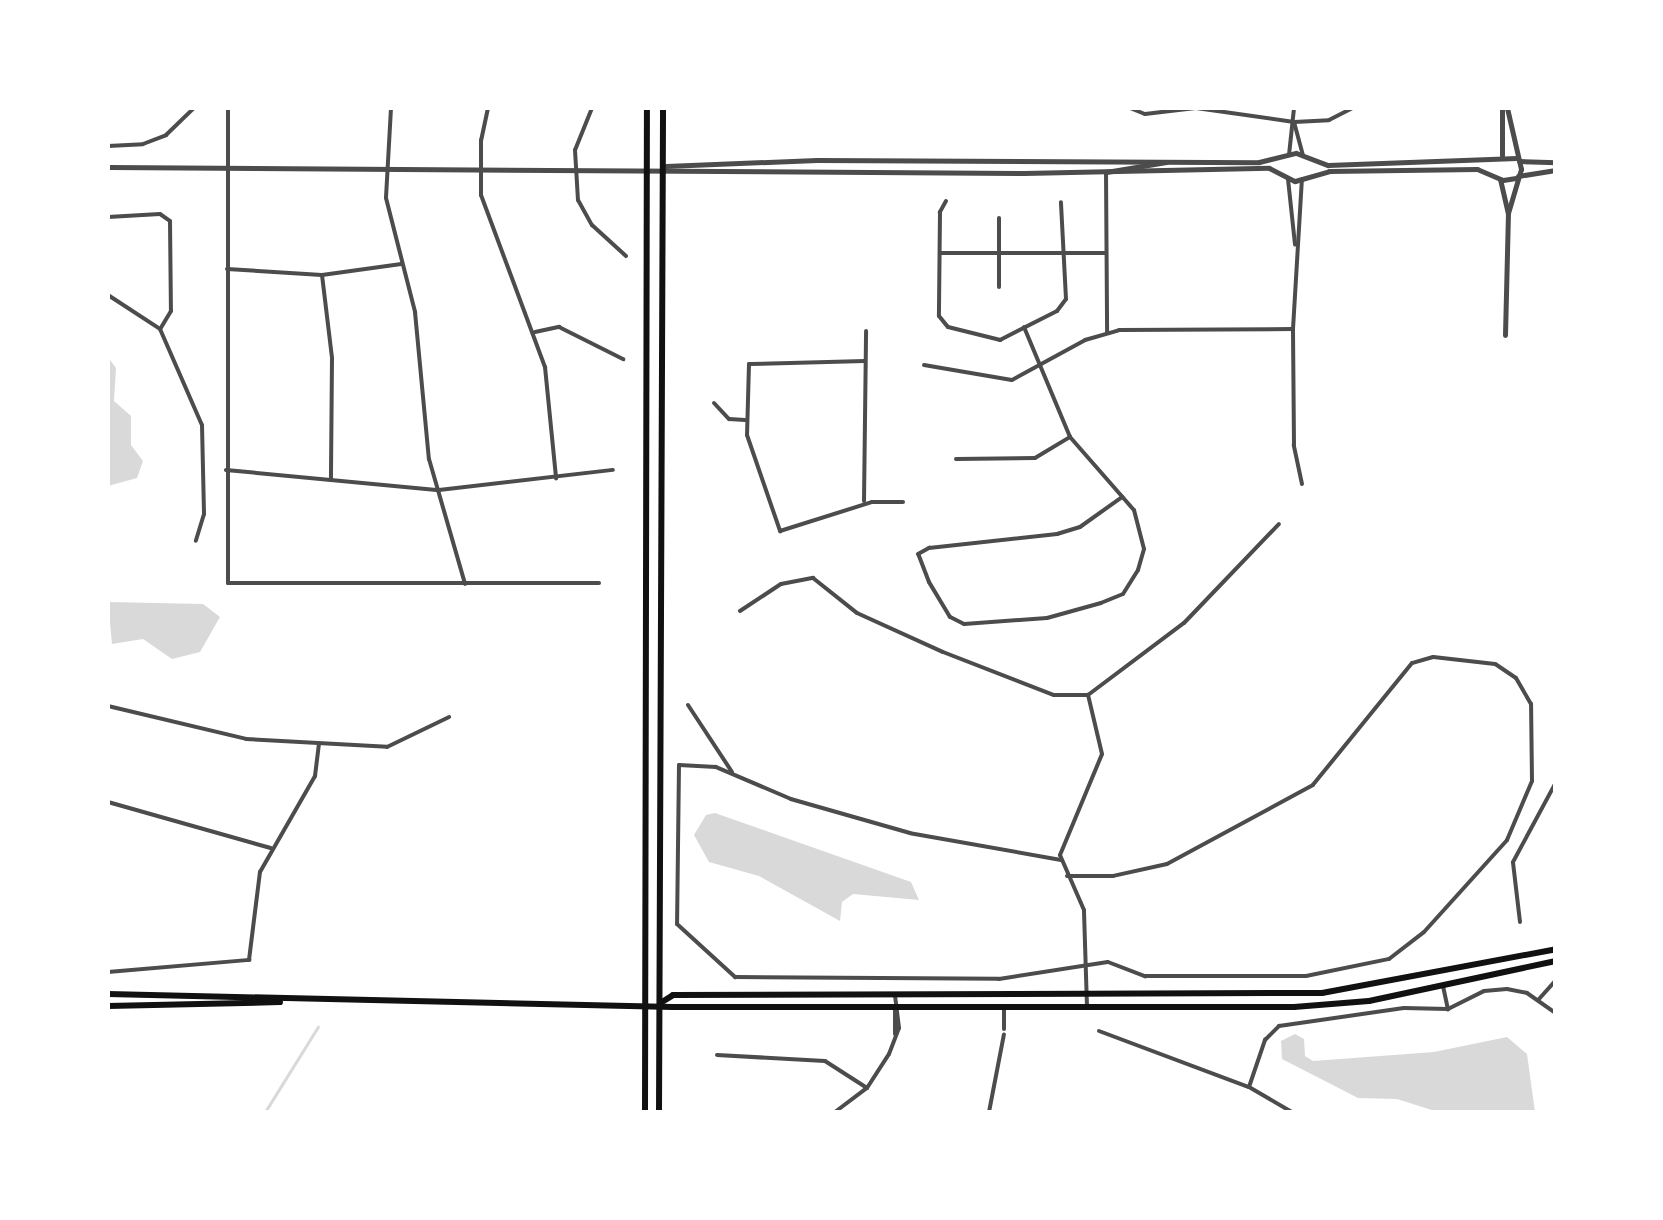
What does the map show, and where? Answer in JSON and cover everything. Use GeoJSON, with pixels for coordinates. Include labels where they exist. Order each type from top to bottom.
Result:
{"type":"FeatureCollection","features":[{"type":"Feature","properties":{"kind":"main road"},"geometry":{"type":"LineString","coordinates":[[645,1112],[647,108]]}},
{"type":"Feature","properties":{"kind":"main road"},"geometry":{"type":"LineString","coordinates":[[660,1112],[663,108]]}},
{"type":"Feature","properties":{"kind":"main road"},"geometry":{"type":"LineString","coordinates":[[661,1002],[673,995],[1322,994],[1556,949]]}},
{"type":"Feature","properties":{"kind":"main road"},"geometry":{"type":"LineString","coordinates":[[108,994],[896,1007],[1327,1006],[1556,961]]}},
{"type":"Feature","properties":{"kind":"main road"},"geometry":{"type":"LineString","coordinates":[[1440,974],[1443,986]]}},
{"type":"Feature","properties":{"kind":"main road"},"geometry":{"type":"LineString","coordinates":[[108,1006],[296,1000]]}},
{"type":"Feature","properties":{"kind":"street"},"geometry":{"type":"LineString","coordinates":[[108,146],[144,144],[166,135],[194,108]]}},
{"type":"Feature","properties":{"kind":"street"},"geometry":{"type":"LineString","coordinates":[[228,108],[228,583],[599,583]]}},
{"type":"Feature","properties":{"kind":"street"},"geometry":{"type":"LineString","coordinates":[[391,108],[384,168],[401,264],[415,312],[422,416],[465,584]]}},
{"type":"Feature","properties":{"kind":"street"},"geometry":{"type":"LineString","coordinates":[[488,108],[480,167],[492,238],[535,332],[554,410],[556,479]]}},
{"type":"Feature","properties":{"kind":"street"},"geometry":{"type":"LineString","coordinates":[[592,108],[578,132],[574,167],[578,200],[592,225],[626,256]]}},
{"type":"Feature","properties":{"kind":"street"},"geometry":{"type":"LineString","coordinates":[[1130,108],[1145,114],[1196,108],[1294,122],[1329,120],[1353,108]]}},
{"type":"Feature","properties":{"kind":"street"},"geometry":{"type":"LineString","coordinates":[[1294,108],[1287,177],[1296,250]]}},
{"type":"Feature","properties":{"kind":"street"},"geometry":{"type":"LineString","coordinates":[[1505,108],[1499,178],[1508,212]]}},
{"type":"Feature","properties":{"kind":"street"},"geometry":{"type":"LineString","coordinates":[[1504,335],[1508,212],[1518,159],[1505,108]]}},
{"type":"Feature","properties":{"kind":"street"},"geometry":{"type":"LineString","coordinates":[[1294,122],[1304,156],[1293,329],[1294,445],[1302,484]]}},
{"type":"Feature","properties":{"kind":"street"},"geometry":{"type":"LineString","coordinates":[[663,167],[677,162],[1288,156],[1304,156],[1328,165],[1500,156],[1556,162]]}},
{"type":"Feature","properties":{"kind":"street"},"geometry":{"type":"LineString","coordinates":[[1106,172],[1179,160]]}},
{"type":"Feature","properties":{"kind":"street"},"geometry":{"type":"LineString","coordinates":[[108,167],[663,167],[695,173],[1269,168],[1287,177],[1304,178],[1329,171],[1478,168],[1499,178],[1556,170]]}},
{"type":"Feature","properties":{"kind":"street"},"geometry":{"type":"LineString","coordinates":[[1106,172],[1107,333]]}},
{"type":"Feature","properties":{"kind":"street"},"geometry":{"type":"LineString","coordinates":[[946,201],[940,212],[939,253],[944,324],[995,340],[1024,327],[1066,299],[1060,202]]}},
{"type":"Feature","properties":{"kind":"street"},"geometry":{"type":"LineString","coordinates":[[108,217],[160,214],[170,221],[171,311],[160,329]]}},
{"type":"Feature","properties":{"kind":"street"},"geometry":{"type":"LineString","coordinates":[[999,218],[999,287]]}},
{"type":"Feature","properties":{"kind":"street"},"geometry":{"type":"LineString","coordinates":[[939,253],[1106,253]]}},
{"type":"Feature","properties":{"kind":"street"},"geometry":{"type":"LineString","coordinates":[[228,268],[322,275],[401,264]]}},
{"type":"Feature","properties":{"kind":"street"},"geometry":{"type":"LineString","coordinates":[[322,275],[332,358],[331,481]]}},
{"type":"Feature","properties":{"kind":"street"},"geometry":{"type":"LineString","coordinates":[[108,295],[160,329],[202,425],[204,514],[196,541]]}},
{"type":"Feature","properties":{"kind":"street"},"geometry":{"type":"LineString","coordinates":[[535,332],[559,327],[623,359]]}},
{"type":"Feature","properties":{"kind":"street"},"geometry":{"type":"LineString","coordinates":[[1024,327],[1070,437],[1122,497],[1141,524],[1144,548],[1123,594],[1047,618],[964,624],[950,617],[918,554],[1057,534],[1080,527],[1122,497]]}},
{"type":"Feature","properties":{"kind":"street"},"geometry":{"type":"LineString","coordinates":[[924,365],[1005,380],[1107,333],[1293,329]]}},
{"type":"Feature","properties":{"kind":"street"},"geometry":{"type":"LineString","coordinates":[[864,504],[866,331]]}},
{"type":"Feature","properties":{"kind":"street"},"geometry":{"type":"LineString","coordinates":[[866,361],[749,364],[745,420],[780,531],[864,504],[902,502]]}},
{"type":"Feature","properties":{"kind":"street"},"geometry":{"type":"LineString","coordinates":[[714,403],[729,418],[745,420]]}},
{"type":"Feature","properties":{"kind":"street"},"geometry":{"type":"LineString","coordinates":[[956,459],[1035,458],[1070,437]]}},
{"type":"Feature","properties":{"kind":"street"},"geometry":{"type":"LineString","coordinates":[[226,470],[438,490],[614,470]]}},
{"type":"Feature","properties":{"kind":"street"},"geometry":{"type":"LineString","coordinates":[[740,611],[781,584],[813,578],[858,613],[942,652],[1054,695],[1088,695],[1184,623],[1278,524]]}},
{"type":"Feature","properties":{"kind":"street"},"geometry":{"type":"LineString","coordinates":[[1061,860],[910,833],[791,799],[733,774],[679,765],[675,911],[678,924],[721,971],[735,978],[999,979],[1086,962],[1123,964],[1145,976],[1346,973],[1389,960],[1424,932],[1507,840],[1532,781],[1531,704],[1516,678],[1495,664],[1447,658],[1412,662],[1394,678],[1313,785],[1166,864],[1114,876],[1067,876]]}},
{"type":"Feature","properties":{"kind":"street"},"geometry":{"type":"LineString","coordinates":[[1087,1007],[1084,910],[1061,860],[1062,837],[1102,754],[1088,695]]}},
{"type":"Feature","properties":{"kind":"street"},"geometry":{"type":"LineString","coordinates":[[688,705],[733,774]]}},
{"type":"Feature","properties":{"kind":"street"},"geometry":{"type":"LineString","coordinates":[[108,706],[246,739],[388,747],[449,717]]}},
{"type":"Feature","properties":{"kind":"street"},"geometry":{"type":"LineString","coordinates":[[108,972],[249,960],[257,883],[271,848],[315,776],[320,744]]}},
{"type":"Feature","properties":{"kind":"street"},"geometry":{"type":"LineString","coordinates":[[1520,922],[1512,862],[1556,782]]}},
{"type":"Feature","properties":{"kind":"street"},"geometry":{"type":"LineString","coordinates":[[108,802],[271,848]]}},
{"type":"Feature","properties":{"kind":"street"},"geometry":{"type":"LineString","coordinates":[[1539,999],[1556,980]]}},
{"type":"Feature","properties":{"kind":"street"},"geometry":{"type":"LineString","coordinates":[[1443,986],[1448,1009]]}},
{"type":"Feature","properties":{"kind":"street"},"geometry":{"type":"LineString","coordinates":[[1248,1087],[1265,1040],[1279,1026],[1404,1008],[1448,1009],[1484,991],[1506,989],[1539,999],[1556,1012]]}},
{"type":"Feature","properties":{"kind":"street"},"geometry":{"type":"LineString","coordinates":[[835,1112],[867,1088],[894,1034],[896,994]]}},
{"type":"Feature","properties":{"kind":"street"},"geometry":{"type":"LineString","coordinates":[[989,1112],[1004,1031],[1004,1007]]}},
{"type":"Feature","properties":{"kind":"street"},"geometry":{"type":"LineString","coordinates":[[1099,1031],[1248,1087],[1292,1112]]}},
{"type":"Feature","properties":{"kind":"street"},"geometry":{"type":"LineString","coordinates":[[717,1056],[824,1060],[867,1088]]}},
{"type":"Feature","properties":{"kind":"shaded area"},"geometry":{"type":"Polygon","coordinates":[[[108,357],[116,368],[114,401],[131,416],[131,445],[143,461],[137,478],[108,486],[108,357]]]}},
{"type":"Feature","properties":{"kind":"shaded area"},"geometry":{"type":"Polygon","coordinates":[[[108,602],[203,604],[220,617],[200,652],[172,659],[143,639],[112,644],[108,602]]]}},
{"type":"Feature","properties":{"kind":"shaded area"},"geometry":{"type":"Polygon","coordinates":[[[715,813],[911,882],[919,900],[853,894],[842,902],[840,921],[759,876],[709,862],[694,835],[706,815],[715,813]]]}},
{"type":"Feature","properties":{"kind":"shaded area"},"geometry":{"type":"Polygon","coordinates":[[[1295,1034],[1304,1039],[1305,1056],[1313,1061],[1434,1052],[1507,1037],[1527,1054],[1535,1112],[1438,1112],[1397,1099],[1358,1098],[1282,1059],[1281,1041],[1295,1034]]]}},
{"type":"Feature","properties":{"kind":"waterway"},"geometry":{"type":"LineString","coordinates":[[265,1112],[318,1027]]}}]}
